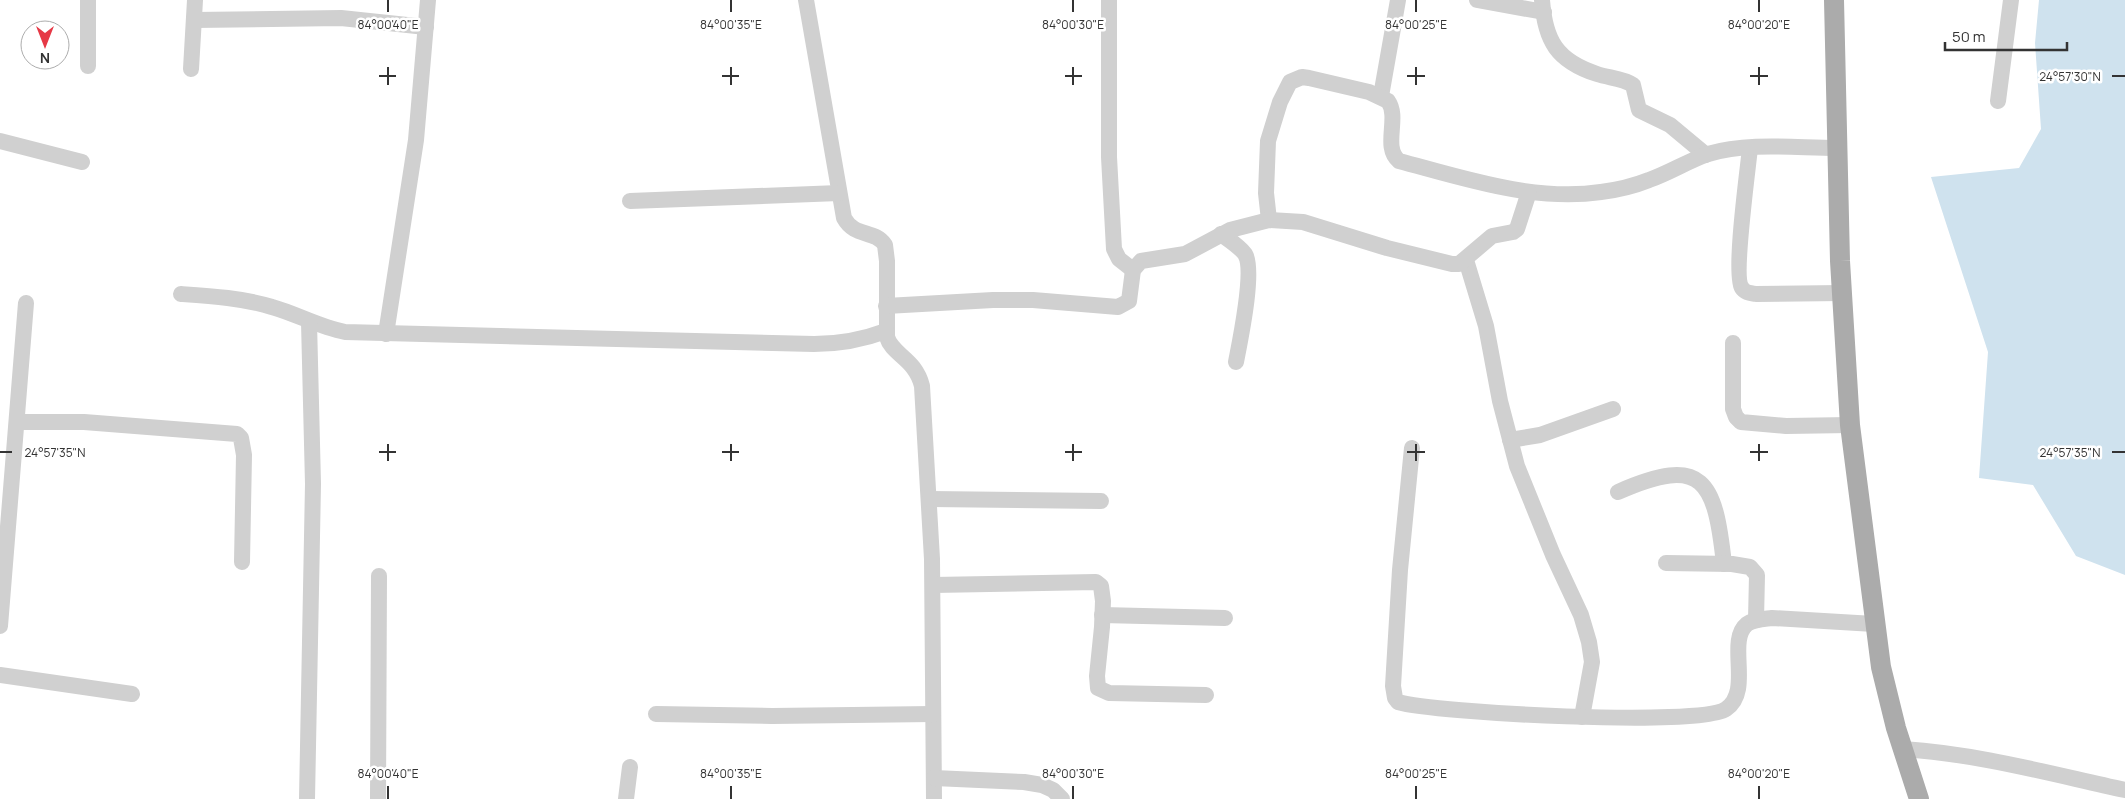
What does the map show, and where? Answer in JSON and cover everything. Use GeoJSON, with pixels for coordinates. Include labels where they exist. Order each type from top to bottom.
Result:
{"type":"FeatureCollection","features":[{"type":"Feature","properties":{"kind":"main road"},"geometry":{"type":"LineString","coordinates":[[1834,0],[1842,293],[1850,425],[1874,624],[1887,695],[1919,799]]}},
{"type":"Feature","properties":{"kind":"street"},"geometry":{"type":"LineString","coordinates":[[88,0],[88,66]]}},
{"type":"Feature","properties":{"kind":"street"},"geometry":{"type":"LineString","coordinates":[[191,69],[195,0]]}},
{"type":"Feature","properties":{"kind":"street"},"geometry":{"type":"LineString","coordinates":[[386,334],[416,140],[428,0]]}},
{"type":"Feature","properties":{"kind":"street"},"geometry":{"type":"LineString","coordinates":[[806,0],[844,218],[849,227],[857,232],[877,237],[885,245],[886,332],[888,342],[914,366],[922,386],[930,499],[933,585],[934,799]]}},
{"type":"Feature","properties":{"kind":"street"},"geometry":{"type":"LineString","coordinates":[[1109,0],[1109,157],[1114,249],[1119,260],[1133,270]]}},
{"type":"Feature","properties":{"kind":"street"},"geometry":{"type":"LineString","coordinates":[[1382,96],[1398,0]]}},
{"type":"Feature","properties":{"kind":"street"},"geometry":{"type":"LineString","coordinates":[[1477,0],[1543,6],[1546,31],[1552,44],[1563,57],[1577,66],[1634,85],[1639,110],[1670,125],[1706,155]]}},
{"type":"Feature","properties":{"kind":"street"},"geometry":{"type":"LineString","coordinates":[[1998,101],[2011,0]]}},
{"type":"Feature","properties":{"kind":"street"},"geometry":{"type":"LineString","coordinates":[[194,20],[341,18],[426,27]]}},
{"type":"Feature","properties":{"kind":"street"},"geometry":{"type":"LineString","coordinates":[[1269,220],[1266,193],[1268,141],[1280,102],[1290,82],[1302,77],[1353,87],[1382,96],[1391,106],[1393,156],[1399,161],[1529,192],[1572,194],[1624,188],[1648,181],[1706,155],[1750,148],[1837,148]]}},
{"type":"Feature","properties":{"kind":"street"},"geometry":{"type":"LineString","coordinates":[[0,142],[82,162]]}},
{"type":"Feature","properties":{"kind":"street"},"geometry":{"type":"LineString","coordinates":[[1750,148],[1739,262],[1741,288],[1756,294],[1842,293]]}},
{"type":"Feature","properties":{"kind":"street"},"geometry":{"type":"LineString","coordinates":[[886,306],[993,300],[1050,301],[1111,308],[1124,305],[1129,301],[1133,270],[1141,261],[1185,254],[1221,234],[1242,226],[1269,220],[1303,222],[1387,248],[1452,264],[1466,260],[1492,236],[1513,232],[1518,229],[1529,192]]}},
{"type":"Feature","properties":{"kind":"street"},"geometry":{"type":"LineString","coordinates":[[630,201],[839,193]]}},
{"type":"Feature","properties":{"kind":"street"},"geometry":{"type":"LineString","coordinates":[[1221,234],[1246,255],[1248,266],[1248,281],[1236,362]]}},
{"type":"Feature","properties":{"kind":"street"},"geometry":{"type":"LineString","coordinates":[[1466,260],[1486,326],[1500,400],[1527,495],[1581,615],[1589,642],[1592,662],[1582,717]]}},
{"type":"Feature","properties":{"kind":"street"},"geometry":{"type":"LineString","coordinates":[[181,294],[214,296],[272,306],[310,322],[345,332],[841,344],[864,340],[886,332]]}},
{"type":"Feature","properties":{"kind":"street"},"geometry":{"type":"LineString","coordinates":[[0,626],[26,303]]}},
{"type":"Feature","properties":{"kind":"street"},"geometry":{"type":"LineString","coordinates":[[307,799],[314,484],[310,322]]}},
{"type":"Feature","properties":{"kind":"street"},"geometry":{"type":"LineString","coordinates":[[1733,343],[1733,409],[1736,417],[1741,422],[1786,426],[1850,425]]}},
{"type":"Feature","properties":{"kind":"street"},"geometry":{"type":"LineString","coordinates":[[1510,440],[1540,435],[1613,409]]}},
{"type":"Feature","properties":{"kind":"street"},"geometry":{"type":"LineString","coordinates":[[16,422],[84,422],[237,434],[241,438],[244,455],[242,562]]}},
{"type":"Feature","properties":{"kind":"street"},"geometry":{"type":"LineString","coordinates":[[1412,448],[1400,570],[1392,686],[1394,698],[1403,703],[1516,715],[1582,717],[1681,716],[1725,710],[1733,703],[1737,692],[1741,631],[1747,624],[1756,620],[1772,618],[1874,624]]}},
{"type":"Feature","properties":{"kind":"street"},"geometry":{"type":"LineString","coordinates":[[1618,492],[1651,478],[1667,474],[1696,479],[1704,486],[1718,518],[1724,564]]}},
{"type":"Feature","properties":{"kind":"street"},"geometry":{"type":"LineString","coordinates":[[930,499],[1101,501]]}},
{"type":"Feature","properties":{"kind":"street"},"geometry":{"type":"LineString","coordinates":[[1666,563],[1724,564],[1744,566],[1755,570],[1757,581],[1756,620]]}},
{"type":"Feature","properties":{"kind":"street"},"geometry":{"type":"LineString","coordinates":[[378,799],[379,576]]}},
{"type":"Feature","properties":{"kind":"street"},"geometry":{"type":"LineString","coordinates":[[933,585],[1091,581],[1101,586],[1102,616],[1097,676],[1098,688],[1110,693],[1206,695]]}},
{"type":"Feature","properties":{"kind":"street"},"geometry":{"type":"LineString","coordinates":[[1102,616],[1225,618]]}},
{"type":"Feature","properties":{"kind":"street"},"geometry":{"type":"LineString","coordinates":[[0,675],[132,694]]}},
{"type":"Feature","properties":{"kind":"street"},"geometry":{"type":"LineString","coordinates":[[656,714],[772,716],[934,714]]}},
{"type":"Feature","properties":{"kind":"street"},"geometry":{"type":"LineString","coordinates":[[1904,749],[1982,758],[2125,790]]}},
{"type":"Feature","properties":{"kind":"street"},"geometry":{"type":"LineString","coordinates":[[626,799],[630,767]]}},
{"type":"Feature","properties":{"kind":"street"},"geometry":{"type":"LineString","coordinates":[[934,778],[1024,782],[1042,785],[1053,790],[1062,799]]}},
{"type":"Feature","properties":{"kind":"water"},"geometry":{"type":"Polygon","coordinates":[[[2039,0],[2125,0],[2125,575],[2076,556],[2033,485],[1979,478],[1988,352],[1931,177],[2019,168],[2041,129],[2035,43],[2039,0]]]}}]}
